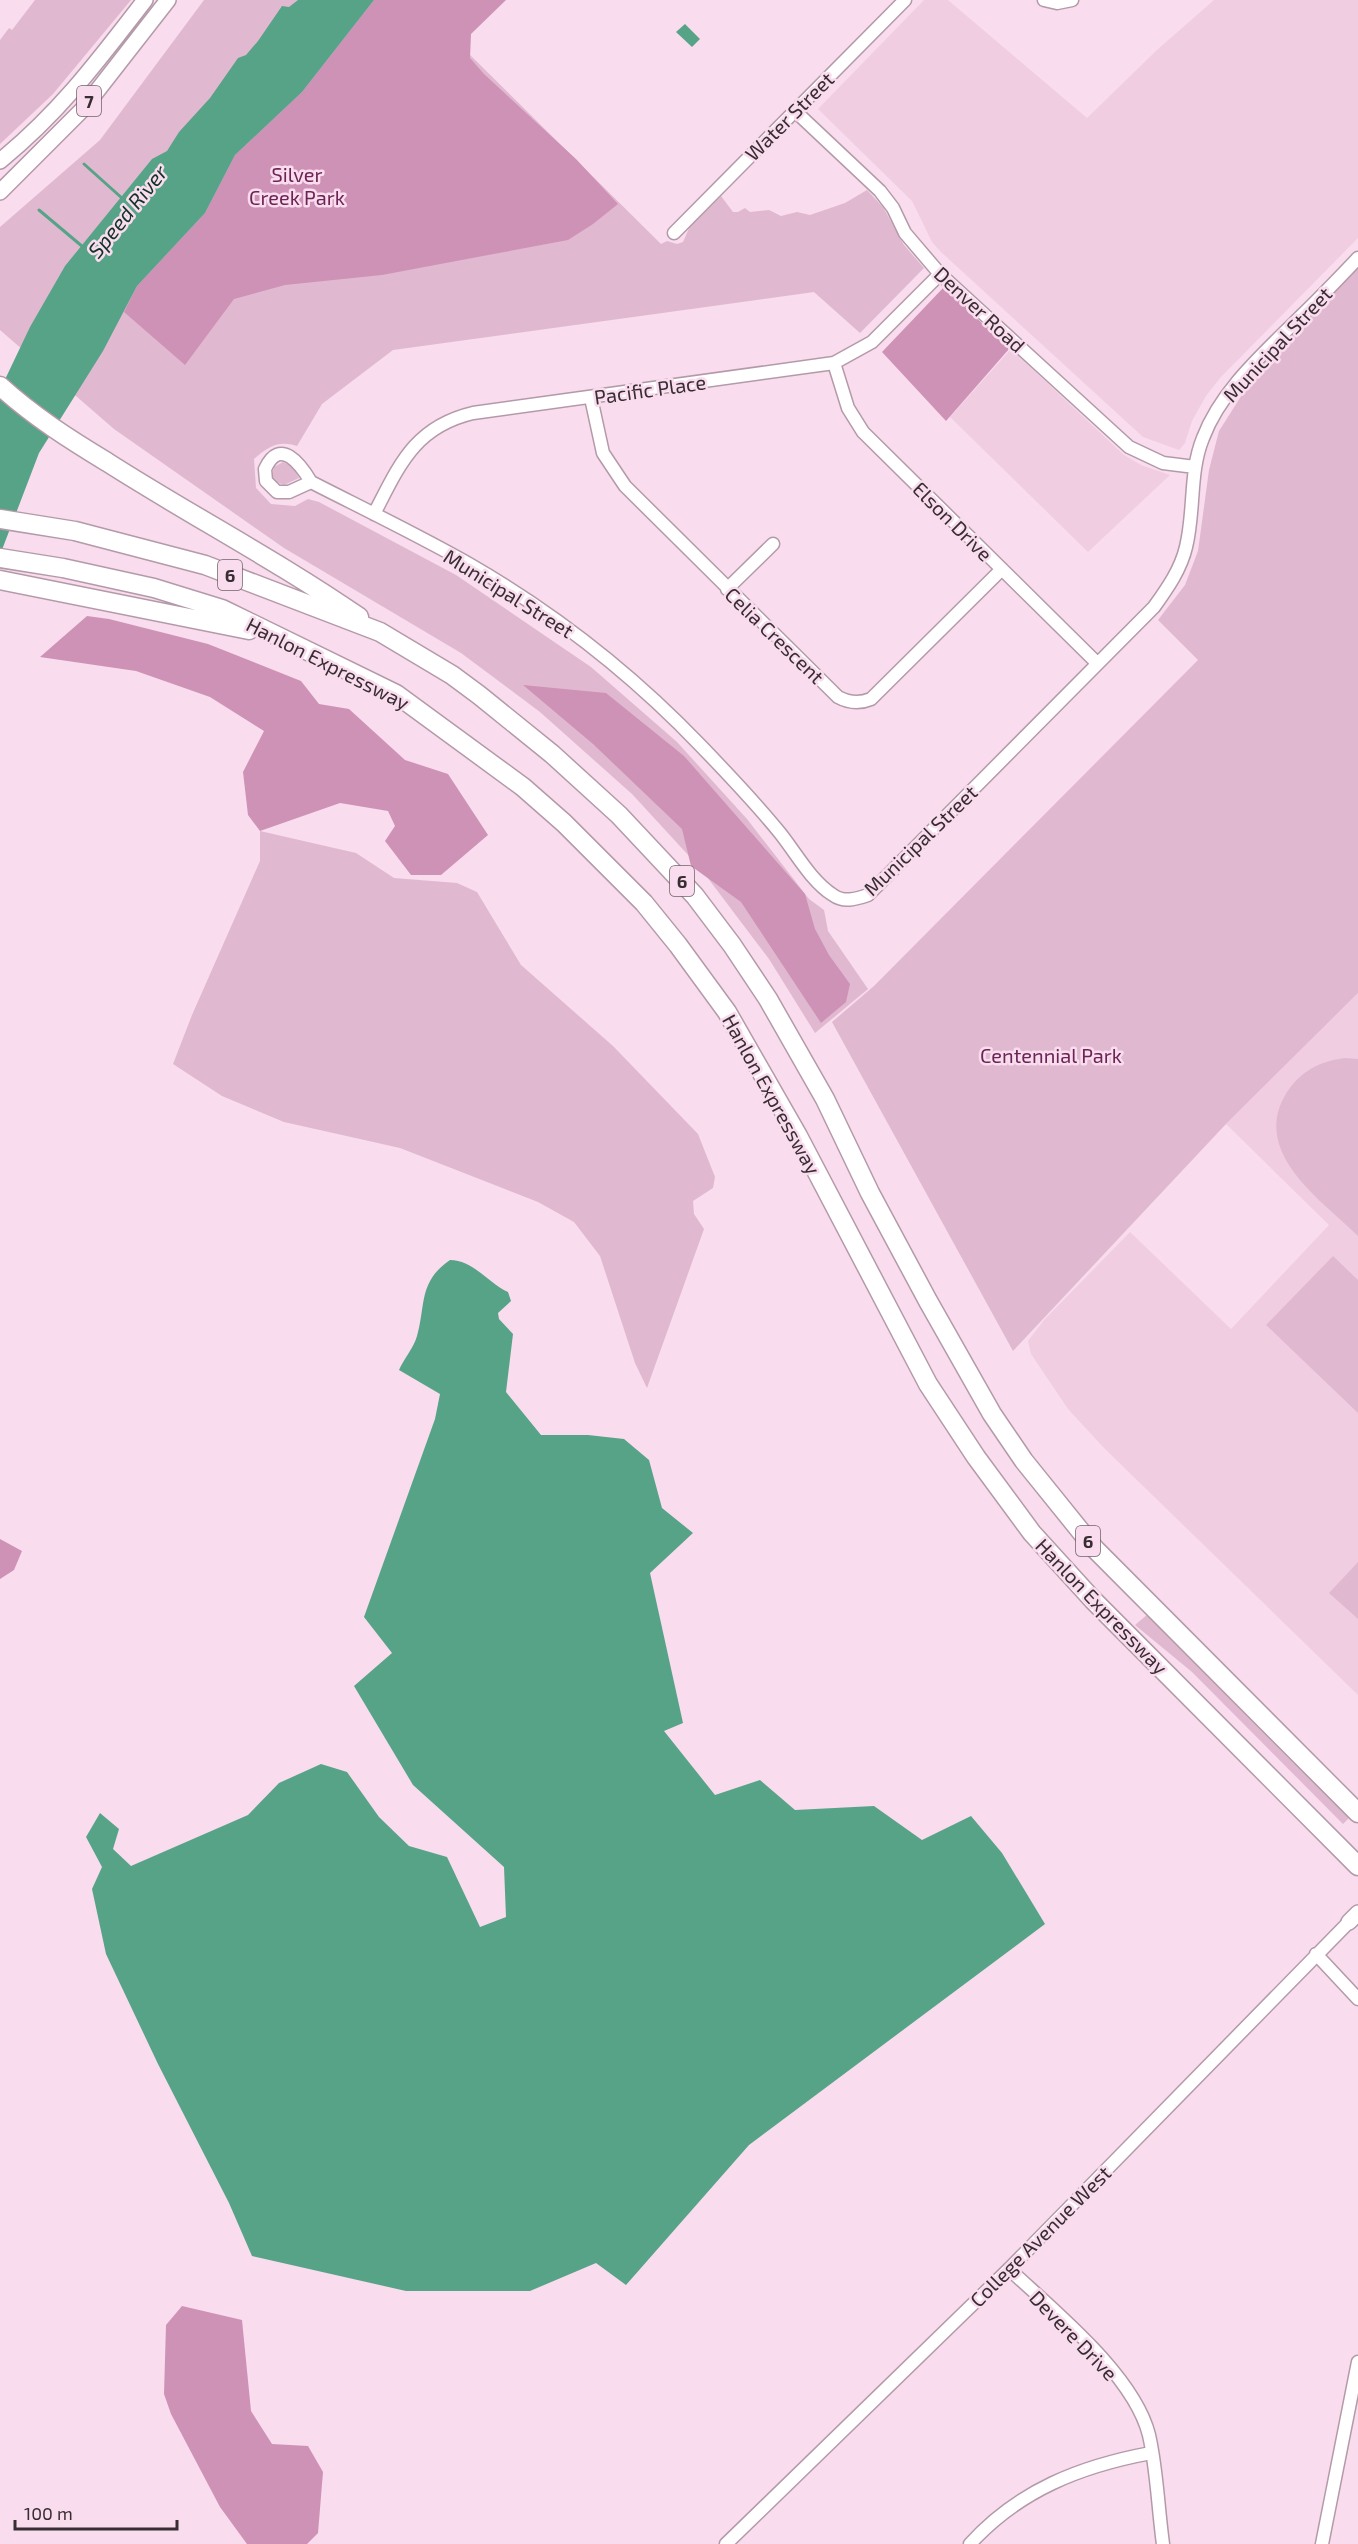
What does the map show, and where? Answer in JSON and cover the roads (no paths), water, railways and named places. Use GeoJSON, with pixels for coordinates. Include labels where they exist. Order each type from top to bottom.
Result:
{"type":"FeatureCollection","features":[{"type":"Feature","properties":{"kind":"highway"},"geometry":{"type":"LineString","coordinates":[[0,386],[57,432],[323,592],[380,632]]}},
{"type":"Feature","properties":{"kind":"highway","name":"Hanlon Expressway"},"geometry":{"type":"LineString","coordinates":[[0,519],[75,531],[205,565],[380,632],[452,675],[516,724],[620,815],[695,896],[732,945],[768,999],[825,1099],[870,1193],[928,1301],[992,1414],[1024,1461],[1095,1549],[1358,1813]]}},
{"type":"Feature","properties":{"kind":"highway","name":"Hanlon Expressway"},"geometry":{"type":"LineString","coordinates":[[0,558],[63,568],[154,588],[222,609],[396,694],[523,787],[564,823],[644,903],[727,1012],[798,1136],[903,1341],[951,1421],[1032,1533],[1093,1600],[1358,1866]]}},
{"type":"Feature","properties":{"kind":"highway"},"geometry":{"type":"LineString","coordinates":[[0,580],[277,637]]}},
{"type":"Feature","properties":{"kind":"main road","name":"7"},"geometry":{"type":"LineString","coordinates":[[0,161],[34,133],[83,81],[145,0]]}},
{"type":"Feature","properties":{"kind":"main road","name":"7"},"geometry":{"type":"LineString","coordinates":[[0,192],[83,109],[168,0]]}},
{"type":"Feature","properties":{"kind":"street","name":"Water Street"},"geometry":{"type":"LineString","coordinates":[[674,233],[905,0]]}},
{"type":"Feature","properties":{"kind":"street"},"geometry":{"type":"LineString","coordinates":[[1044,0],[1057,3],[1072,0]]}},
{"type":"Feature","properties":{"kind":"street","name":"Denver Road"},"geometry":{"type":"LineString","coordinates":[[795,111],[880,191],[893,208],[905,233],[940,273],[1129,447],[1163,463],[1195,467]]}},
{"type":"Feature","properties":{"kind":"street","name":"Municipal Street"},"geometry":{"type":"LineString","coordinates":[[311,482],[469,564],[547,614],[591,647],[691,736],[743,789],[834,896],[844,900],[868,895],[1154,607],[1179,565],[1186,548],[1195,467],[1202,440],[1214,414],[1229,392],[1273,344],[1358,258]]}},
{"type":"Feature","properties":{"kind":"street","name":"Pacific Place"},"geometry":{"type":"LineString","coordinates":[[374,514],[405,457],[422,438],[444,423],[473,413],[834,363],[872,342],[940,273]]}},
{"type":"Feature","properties":{"kind":"street","name":"Elson Drive"},"geometry":{"type":"LineString","coordinates":[[834,363],[848,408],[863,432],[1097,663]]}},
{"type":"Feature","properties":{"kind":"street","name":"Celia Crescent"},"geometry":{"type":"LineString","coordinates":[[591,398],[600,443],[615,475],[838,697],[855,703],[871,699],[1002,569]]}},
{"type":"Feature","properties":{"kind":"street"},"geometry":{"type":"LineString","coordinates":[[727,589],[773,543]]}},
{"type":"Feature","properties":{"kind":"street","name":"College Avenue West"},"geometry":{"type":"LineString","coordinates":[[726,2544],[1009,2270],[1353,1918]]}},
{"type":"Feature","properties":{"kind":"street"},"geometry":{"type":"LineString","coordinates":[[1316,1954],[1358,1999]]}},
{"type":"Feature","properties":{"kind":"street","name":"Devere Drive"},"geometry":{"type":"LineString","coordinates":[[1009,2270],[1100,2355],[1120,2380],[1142,2417],[1151,2453],[1163,2544]]}},
{"type":"Feature","properties":{"kind":"street"},"geometry":{"type":"LineString","coordinates":[[1322,2544],[1354,2402],[1358,2362]]}},
{"type":"Feature","properties":{"kind":"street"},"geometry":{"type":"LineString","coordinates":[[970,2544],[1016,2503],[1056,2480],[1107,2462],[1151,2453]]}},
{"type":"Feature","properties":{"kind":"water","name":"Speed River"},"geometry":{"type":"Polygon","coordinates":[[[298,0],[374,0],[302,92],[235,155],[205,213],[137,286],[103,351],[39,453],[0,555],[0,390],[30,327],[65,266],[152,159],[167,151],[179,132],[210,98],[238,58],[246,55],[258,41],[282,6],[289,7],[298,0]]]}},
{"type":"Feature","properties":{"kind":"water"},"geometry":{"type":"Polygon","coordinates":[[[685,24],[700,39],[692,47],[676,32],[685,24]]]}},
{"type":"Feature","properties":{"kind":"water"},"geometry":{"type":"Polygon","coordinates":[[[450,1260],[466,1264],[508,1292],[511,1301],[498,1313],[499,1319],[513,1334],[506,1392],[541,1435],[588,1435],[624,1439],[649,1460],[662,1508],[693,1533],[650,1573],[683,1723],[664,1731],[715,1795],[760,1780],[795,1810],[874,1806],[922,1840],[971,1816],[1002,1853],[1045,1924],[749,2145],[626,2285],[596,2263],[530,2291],[406,2291],[252,2256],[229,2203],[158,2064],[106,1954],[92,1889],[102,1867],[86,1837],[100,1813],[119,1829],[113,1849],[131,1866],[248,1815],[279,1783],[321,1764],[347,1772],[379,1817],[409,1846],[447,1857],[480,1927],[506,1917],[504,1867],[413,1785],[354,1686],[392,1653],[364,1617],[435,1419],[440,1394],[399,1370],[417,1336],[428,1286],[440,1268],[450,1260]]]}},
{"type":"Feature","properties":{"kind":"waterway","name":"Speed River"},"geometry":{"type":"LineString","coordinates":[[84,164],[123,199]]}},
{"type":"Feature","properties":{"kind":"waterway","name":"Speed River"},"geometry":{"type":"LineString","coordinates":[[39,210],[83,247]]}},
{"type":"Feature","properties":{"kind":"park label","name":"Silver Creek Park"},"geometry":{"type":"Point","coordinates":[297,186]}},
{"type":"Feature","properties":{"kind":"park label","name":"Centennial Park"},"geometry":{"type":"Point","coordinates":[1051,1055]}}]}
